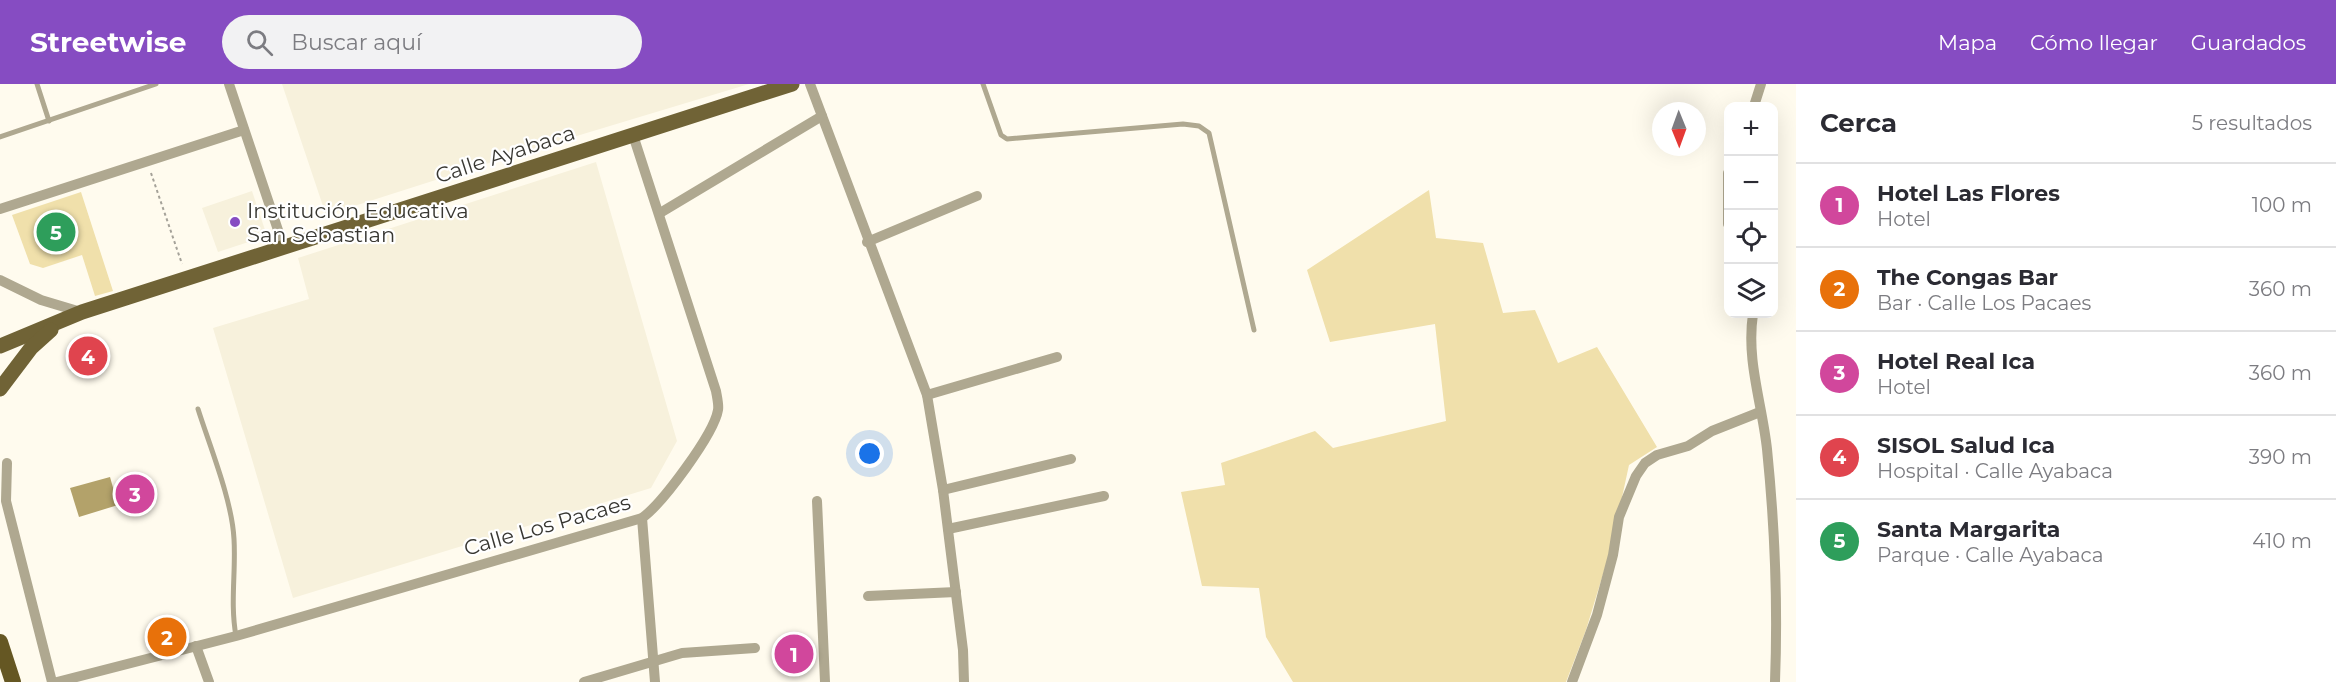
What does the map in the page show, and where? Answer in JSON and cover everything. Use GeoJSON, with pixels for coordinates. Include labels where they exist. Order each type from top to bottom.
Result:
{"type":"FeatureCollection","features":[{"type":"Feature","properties":{"kind":"highway"},"geometry":{"type":"LineString","coordinates":[[0,642],[13,682]]}},
{"type":"Feature","properties":{"kind":"main road","name":"Calle Ayabaca"},"geometry":{"type":"LineString","coordinates":[[0,346],[82,312],[633,135],[766,88],[792,84]]}},
{"type":"Feature","properties":{"kind":"main road","name":"Calle Ayabaca"},"geometry":{"type":"LineString","coordinates":[[0,389],[31,348],[60,323]]}},
{"type":"Feature","properties":{"kind":"street"},"geometry":{"type":"LineString","coordinates":[[230,84],[284,248]]}},
{"type":"Feature","properties":{"kind":"street"},"geometry":{"type":"LineString","coordinates":[[810,84],[867,242],[927,395],[943,489],[964,682]]}},
{"type":"Feature","properties":{"kind":"street"},"geometry":{"type":"LineString","coordinates":[[1755,102],[1761,84]]}},
{"type":"Feature","properties":{"kind":"street"},"geometry":{"type":"LineString","coordinates":[[660,213],[822,116]]}},
{"type":"Feature","properties":{"kind":"street"},"geometry":{"type":"LineString","coordinates":[[0,209],[244,130]]}},
{"type":"Feature","properties":{"kind":"street","name":"Calle Los Pacaes"},"geometry":{"type":"LineString","coordinates":[[57,682],[236,636],[642,518],[655,509],[672,488],[712,425],[718,409],[716,391],[633,135]]}},
{"type":"Feature","properties":{"kind":"street"},"geometry":{"type":"LineString","coordinates":[[867,242],[977,195]]}},
{"type":"Feature","properties":{"kind":"street"},"geometry":{"type":"LineString","coordinates":[[0,280],[41,300],[82,312]]}},
{"type":"Feature","properties":{"kind":"street"},"geometry":{"type":"LineString","coordinates":[[1753,318],[1750,351],[1765,430],[1776,532],[1775,682]]}},
{"type":"Feature","properties":{"kind":"street"},"geometry":{"type":"LineString","coordinates":[[927,395],[1057,357]]}},
{"type":"Feature","properties":{"kind":"street"},"geometry":{"type":"LineString","coordinates":[[1572,682],[1600,606],[1613,555],[1619,517],[1641,470],[1657,455],[1688,446],[1712,430],[1760,412]]}},
{"type":"Feature","properties":{"kind":"street"},"geometry":{"type":"LineString","coordinates":[[943,489],[1071,459]]}},
{"type":"Feature","properties":{"kind":"street"},"geometry":{"type":"LineString","coordinates":[[7,464],[6,501],[52,682]]}},
{"type":"Feature","properties":{"kind":"street"},"geometry":{"type":"LineString","coordinates":[[948,529],[1104,496]]}},
{"type":"Feature","properties":{"kind":"street"},"geometry":{"type":"LineString","coordinates":[[817,501],[825,682]]}},
{"type":"Feature","properties":{"kind":"street"},"geometry":{"type":"LineString","coordinates":[[642,518],[654,682]]}},
{"type":"Feature","properties":{"kind":"street"},"geometry":{"type":"LineString","coordinates":[[867,596],[956,592]]}},
{"type":"Feature","properties":{"kind":"street"},"geometry":{"type":"LineString","coordinates":[[196,646],[209,682]]}},
{"type":"Feature","properties":{"kind":"street"},"geometry":{"type":"LineString","coordinates":[[584,682],[682,653],[755,648]]}},
{"type":"Feature","properties":{"kind":"lane"},"geometry":{"type":"LineString","coordinates":[[38,84],[49,121]]}},
{"type":"Feature","properties":{"kind":"lane"},"geometry":{"type":"LineString","coordinates":[[0,137],[156,84]]}},
{"type":"Feature","properties":{"kind":"lane"},"geometry":{"type":"LineString","coordinates":[[983,84],[1001,135],[1007,139],[1183,124],[1199,126],[1209,133],[1254,330]]}},
{"type":"Feature","properties":{"kind":"lane"},"geometry":{"type":"LineString","coordinates":[[198,409],[231,520],[234,557],[231,610],[236,636]]}},
{"type":"Feature","properties":{"kind":"path"},"geometry":{"type":"LineString","coordinates":[[146,160],[187,278]]}},
{"type":"Feature","properties":{"kind":"shaded area"},"geometry":{"type":"Polygon","coordinates":[[[282,84],[749,84],[326,215],[282,84]]]}},
{"type":"Feature","properties":{"kind":"shaded area"},"geometry":{"type":"Polygon","coordinates":[[[596,162],[677,441],[651,488],[293,598],[213,328],[309,299],[298,258],[596,162]]]}},
{"type":"Feature","properties":{"kind":"shaded area"},"geometry":{"type":"Polygon","coordinates":[[[1429,190],[1436,238],[1483,243],[1503,313],[1535,310],[1558,363],[1597,347],[1657,447],[1629,465],[1611,548],[1586,630],[1566,682],[1293,682],[1266,637],[1259,588],[1202,586],[1181,492],[1225,485],[1221,463],[1315,431],[1333,448],[1446,421],[1435,324],[1330,342],[1307,270],[1429,190]]]}},
{"type":"Feature","properties":{"kind":"shaded area","name":"Institución Educativa San Sebastian"},"geometry":{"type":"Polygon","coordinates":[[[252,191],[267,236],[218,252],[202,208],[252,191]]]}},
{"type":"Feature","properties":{"kind":"shaded area"},"geometry":{"type":"Polygon","coordinates":[[[81,192],[113,291],[95,296],[82,255],[43,268],[30,264],[12,215],[81,192]]]}},
{"type":"Feature","properties":{"kind":"shaded area"},"geometry":{"type":"Polygon","coordinates":[[[110,477],[118,505],[79,517],[70,488],[110,477]]]}},
{"type":"Feature","properties":{"kind":"place","name":"Institución Educativa San Sebastian"},"geometry":{"type":"Point","coordinates":[235,222]}},
{"type":"Feature","properties":{"kind":"place","name":"Santa Margarita"},"geometry":{"type":"Point","coordinates":[56,232]}},
{"type":"Feature","properties":{"kind":"place","name":"SISOL Salud Ica"},"geometry":{"type":"Point","coordinates":[88,356]}},
{"type":"Feature","properties":{"kind":"place","name":"Hotel Real Ica"},"geometry":{"type":"Point","coordinates":[135,494]}},
{"type":"Feature","properties":{"kind":"place","name":"The Congas Bar"},"geometry":{"type":"Point","coordinates":[167,637]}},
{"type":"Feature","properties":{"kind":"place","name":"Hotel Las Flores"},"geometry":{"type":"Point","coordinates":[794,654]}}]}
